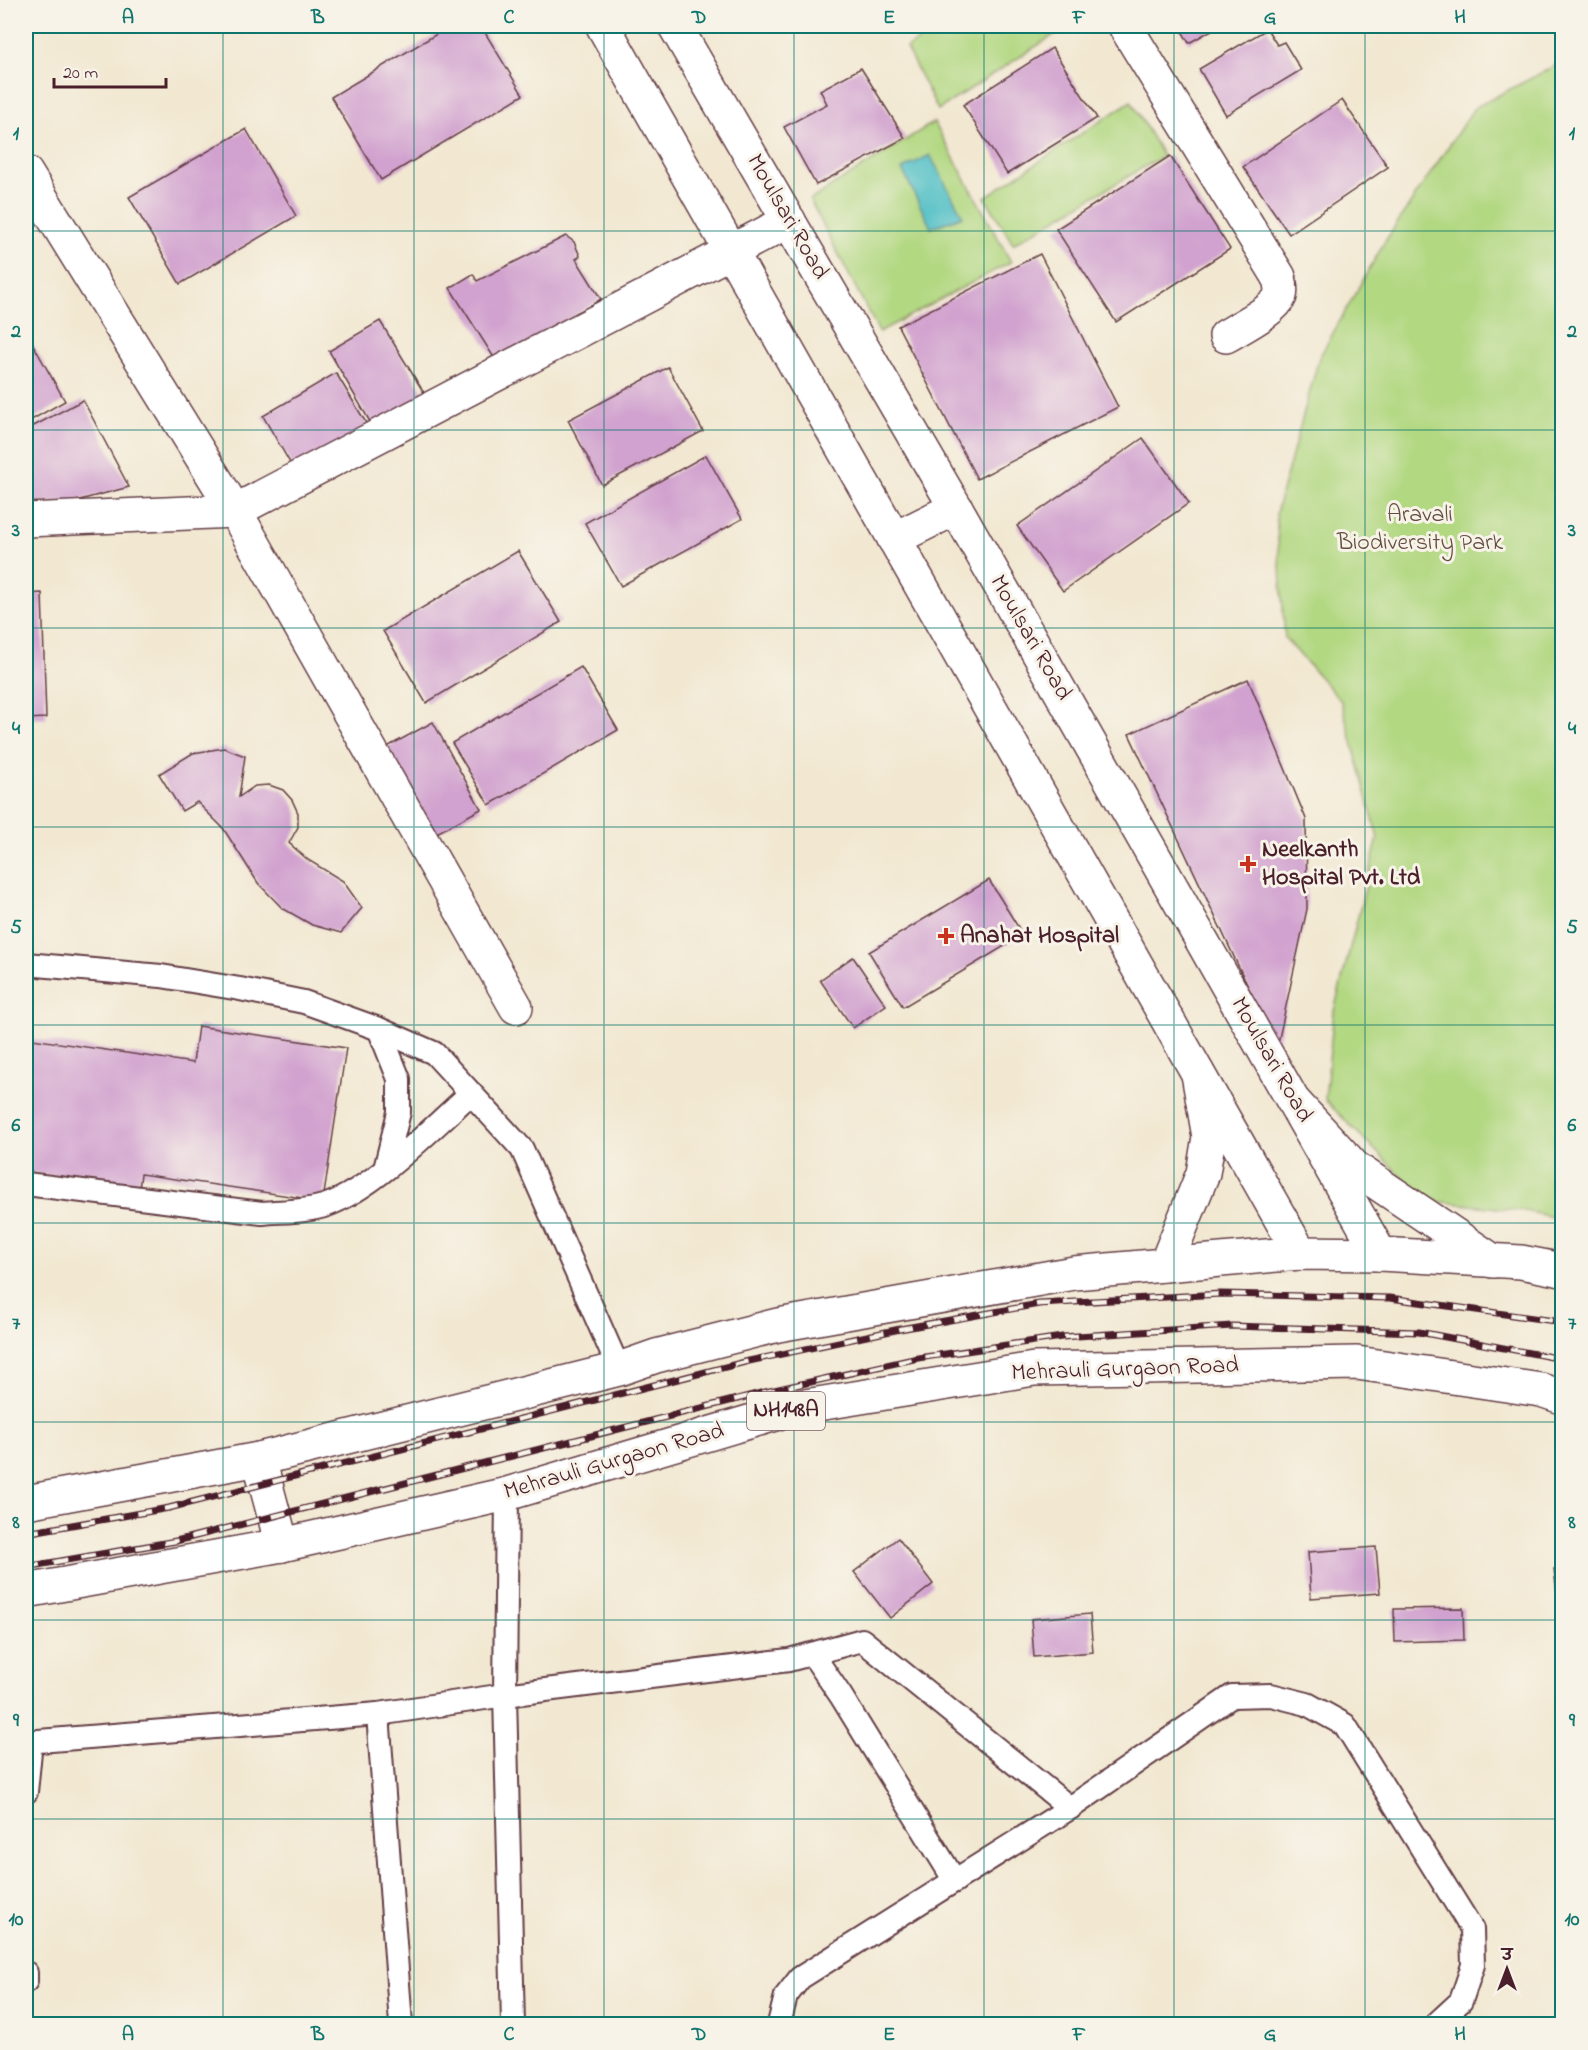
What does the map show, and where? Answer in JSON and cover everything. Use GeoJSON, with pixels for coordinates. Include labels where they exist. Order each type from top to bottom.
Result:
{"type":"FeatureCollection","features":[{"type":"Feature","properties":{"kind":"main road"},"geometry":{"type":"LineString","coordinates":[[603,26],[1300,1253]]}},
{"type":"Feature","properties":{"kind":"main road","name":"Moulsari Road"},"geometry":{"type":"LineString","coordinates":[[675,26],[956,508],[1380,1254]]}},
{"type":"Feature","properties":{"kind":"main road"},"geometry":{"type":"LineString","coordinates":[[1125,26],[1279,277],[1281,291],[1279,299],[1266,311],[1226,336]]}},
{"type":"Feature","properties":{"kind":"main road"},"geometry":{"type":"LineString","coordinates":[[26,173],[235,511],[516,1007]]}},
{"type":"Feature","properties":{"kind":"main road"},"geometry":{"type":"LineString","coordinates":[[26,520],[235,511],[789,221]]}},
{"type":"Feature","properties":{"kind":"main road"},"geometry":{"type":"LineString","coordinates":[[894,539],[956,508]]}},
{"type":"Feature","properties":{"kind":"main road"},"geometry":{"type":"LineString","coordinates":[[1166,1264],[1203,1173],[1209,1137],[1198,1074]]}},
{"type":"Feature","properties":{"kind":"main road"},"geometry":{"type":"LineString","coordinates":[[1295,1103],[1354,1168],[1492,1261]]}},
{"type":"Feature","properties":{"kind":"main road"},"geometry":{"type":"LineString","coordinates":[[26,1502],[259,1459],[619,1369],[656,1356],[778,1325],[1074,1273],[1300,1253],[1380,1254],[1521,1262],[1563,1270]]}},
{"type":"Feature","properties":{"kind":"main road","name":"Mehrauli Gurgaon Road"},"geometry":{"type":"LineString","coordinates":[[26,1591],[282,1545],[507,1494],[799,1407],[1034,1369],[1357,1363],[1541,1390],[1563,1397]]}},
{"type":"Feature","properties":{"kind":"main road"},"geometry":{"type":"LineString","coordinates":[[259,1459],[282,1545]]}},
{"type":"Feature","properties":{"kind":"lane"},"geometry":{"type":"LineString","coordinates":[[26,964],[162,976],[304,1002],[379,1029],[434,1053],[522,1149],[619,1369]]}},
{"type":"Feature","properties":{"kind":"lane"},"geometry":{"type":"LineString","coordinates":[[379,1029],[399,1079],[399,1112],[385,1169]]}},
{"type":"Feature","properties":{"kind":"lane"},"geometry":{"type":"LineString","coordinates":[[26,1184],[262,1213],[325,1206],[346,1196],[385,1169],[470,1094]]}},
{"type":"Feature","properties":{"kind":"lane"},"geometry":{"type":"LineString","coordinates":[[507,1494],[505,1695],[513,2025]]}},
{"type":"Feature","properties":{"kind":"lane"},"geometry":{"type":"LineString","coordinates":[[26,1792],[28,1741],[378,1714],[505,1695],[789,1660],[862,1640],[1070,1808]]}},
{"type":"Feature","properties":{"kind":"lane"},"geometry":{"type":"LineString","coordinates":[[813,1655],[841,1696],[955,1881]]}},
{"type":"Feature","properties":{"kind":"lane"},"geometry":{"type":"LineString","coordinates":[[779,2025],[786,1996],[800,1978],[1070,1808],[1232,1696],[1271,1695],[1307,1704],[1345,1725],[1472,1929],[1473,1965],[1461,2001],[1436,2025]]}},
{"type":"Feature","properties":{"kind":"lane"},"geometry":{"type":"LineString","coordinates":[[378,1714],[400,2025]]}},
{"type":"Feature","properties":{"kind":"lane"},"geometry":{"type":"LineString","coordinates":[[26,1973],[26,1981]]}},
{"type":"Feature","properties":{"kind":"green space"},"geometry":{"type":"Polygon","coordinates":[[[944,26],[1066,27],[938,110],[906,48],[944,26]]]}},
{"type":"Feature","properties":{"kind":"green space","name":"Aravali Biodiversity Park"},"geometry":{"type":"Polygon","coordinates":[[[1562,62],[1562,1219],[1525,1211],[1425,1200],[1325,1100],[1334,1011],[1378,838],[1341,701],[1285,638],[1276,513],[1319,358],[1384,243],[1474,108],[1562,62]]]}},
{"type":"Feature","properties":{"kind":"green space"},"geometry":{"type":"Polygon","coordinates":[[[1131,101],[1163,156],[1013,244],[985,197],[1131,101]]]}},
{"type":"Feature","properties":{"kind":"green space"},"geometry":{"type":"Polygon","coordinates":[[[934,122],[1011,262],[879,332],[810,200],[934,122]]]}},
{"type":"Feature","properties":{"kind":"water"},"geometry":{"type":"Polygon","coordinates":[[[930,155],[963,216],[931,228],[902,169],[930,155]]]}},
{"type":"Feature","properties":{"kind":"building"},"geometry":{"type":"Polygon","coordinates":[[[450,26],[481,26],[523,95],[381,180],[331,97],[450,26]]]}},
{"type":"Feature","properties":{"kind":"building"},"geometry":{"type":"Polygon","coordinates":[[[1179,26],[1219,26],[1189,43],[1179,26]]]}},
{"type":"Feature","properties":{"kind":"building"},"geometry":{"type":"Polygon","coordinates":[[[1267,29],[1277,45],[1284,42],[1301,70],[1226,115],[1199,69],[1267,29]]]}},
{"type":"Feature","properties":{"kind":"building"},"geometry":{"type":"Polygon","coordinates":[[[1052,48],[1097,118],[1007,174],[963,105],[1052,48]]]}},
{"type":"Feature","properties":{"kind":"building"},"geometry":{"type":"Polygon","coordinates":[[[861,68],[905,138],[816,185],[784,127],[827,104],[820,90],[861,68]]]}},
{"type":"Feature","properties":{"kind":"building"},"geometry":{"type":"Polygon","coordinates":[[[1342,100],[1388,167],[1289,234],[1243,167],[1342,100]]]}},
{"type":"Feature","properties":{"kind":"building"},"geometry":{"type":"Polygon","coordinates":[[[246,129],[296,216],[180,284],[129,197],[246,129]]]}},
{"type":"Feature","properties":{"kind":"building"},"geometry":{"type":"Polygon","coordinates":[[[1170,156],[1230,249],[1116,322],[1056,229],[1170,156]]]}},
{"type":"Feature","properties":{"kind":"building"},"geometry":{"type":"Polygon","coordinates":[[[566,236],[574,242],[580,256],[576,259],[601,299],[498,364],[450,288],[473,274],[477,281],[566,236]]]}},
{"type":"Feature","properties":{"kind":"building"},"geometry":{"type":"Polygon","coordinates":[[[1040,254],[1118,407],[977,479],[898,326],[1040,254]]]}},
{"type":"Feature","properties":{"kind":"building"},"geometry":{"type":"Polygon","coordinates":[[[380,321],[426,396],[373,427],[329,351],[380,321]]]}},
{"type":"Feature","properties":{"kind":"building"},"geometry":{"type":"Polygon","coordinates":[[[26,332],[65,401],[26,423],[26,332]]]}},
{"type":"Feature","properties":{"kind":"building"},"geometry":{"type":"Polygon","coordinates":[[[668,367],[703,431],[602,485],[568,420],[668,367]]]}},
{"type":"Feature","properties":{"kind":"building"},"geometry":{"type":"Polygon","coordinates":[[[336,373],[371,431],[297,475],[263,416],[336,373]]]}},
{"type":"Feature","properties":{"kind":"building"},"geometry":{"type":"Polygon","coordinates":[[[83,400],[129,487],[72,502],[26,504],[26,430],[83,400]]]}},
{"type":"Feature","properties":{"kind":"building"},"geometry":{"type":"Polygon","coordinates":[[[1143,438],[1189,503],[1063,591],[1017,526],[1143,438]]]}},
{"type":"Feature","properties":{"kind":"building"},"geometry":{"type":"Polygon","coordinates":[[[706,455],[742,519],[621,586],[585,523],[706,455]]]}},
{"type":"Feature","properties":{"kind":"building"},"geometry":{"type":"Polygon","coordinates":[[[518,551],[561,622],[426,703],[383,631],[518,551]]]}},
{"type":"Feature","properties":{"kind":"building"},"geometry":{"type":"Polygon","coordinates":[[[42,593],[46,718],[26,719],[26,594],[42,593]]]}},
{"type":"Feature","properties":{"kind":"building"},"geometry":{"type":"Polygon","coordinates":[[[581,667],[618,730],[489,805],[452,743],[581,667]]]}},
{"type":"Feature","properties":{"kind":"building","name":"Neelkanth Hospital Pvt. Ltd"},"geometry":{"type":"Polygon","coordinates":[[[1248,679],[1306,819],[1307,909],[1277,1048],[1129,734],[1248,679]]]}},
{"type":"Feature","properties":{"kind":"building"},"geometry":{"type":"Polygon","coordinates":[[[433,722],[481,809],[435,834],[387,747],[433,722]]]}},
{"type":"Feature","properties":{"kind":"building"},"geometry":{"type":"Polygon","coordinates":[[[224,748],[245,756],[239,797],[255,786],[269,785],[283,790],[292,800],[298,813],[298,827],[289,843],[308,860],[343,881],[362,908],[341,933],[312,925],[282,908],[258,883],[223,828],[197,802],[182,811],[159,774],[193,753],[224,748]]]}},
{"type":"Feature","properties":{"kind":"building"},"geometry":{"type":"Polygon","coordinates":[[[989,880],[1023,935],[903,1007],[869,952],[989,880]]]}},
{"type":"Feature","properties":{"kind":"building"},"geometry":{"type":"Polygon","coordinates":[[[853,957],[886,1005],[853,1028],[820,980],[853,957]]]}},
{"type":"Feature","properties":{"kind":"building"},"geometry":{"type":"Polygon","coordinates":[[[198,1026],[346,1048],[323,1201],[141,1174],[139,1189],[26,1172],[26,1038],[193,1063],[198,1026]]]}},
{"type":"Feature","properties":{"kind":"building"},"geometry":{"type":"Polygon","coordinates":[[[898,1538],[933,1584],[890,1618],[854,1572],[898,1538]]]}},
{"type":"Feature","properties":{"kind":"building"},"geometry":{"type":"Polygon","coordinates":[[[1376,1547],[1380,1593],[1311,1598],[1308,1552],[1376,1547]]]}},
{"type":"Feature","properties":{"kind":"building"},"geometry":{"type":"Polygon","coordinates":[[[1562,1568],[1562,1627],[1561,1627],[1554,1569],[1562,1568]]]}},
{"type":"Feature","properties":{"kind":"building"},"geometry":{"type":"Polygon","coordinates":[[[1463,1608],[1464,1640],[1395,1642],[1394,1609],[1463,1608]]]}},
{"type":"Feature","properties":{"kind":"building"},"geometry":{"type":"Polygon","coordinates":[[[1090,1614],[1093,1652],[1034,1657],[1031,1619],[1090,1614]]]}},
{"type":"Feature","properties":{"kind":"railway"},"geometry":{"type":"LineString","coordinates":[[26,1533],[169,1508],[749,1361],[900,1329],[1039,1304],[1221,1294],[1390,1298],[1562,1322]]}},
{"type":"Feature","properties":{"kind":"railway"},"geometry":{"type":"LineString","coordinates":[[26,1567],[176,1541],[761,1393],[918,1358],[1062,1337],[1232,1326],[1419,1332],[1562,1359]]}},
{"type":"Feature","properties":{"kind":"place","name":"Neelkanth Hospital Pvt. Ltd"},"geometry":{"type":"Point","coordinates":[1248,864]}},
{"type":"Feature","properties":{"kind":"place","name":"Anahat Hospital"},"geometry":{"type":"Point","coordinates":[946,936]}}]}
